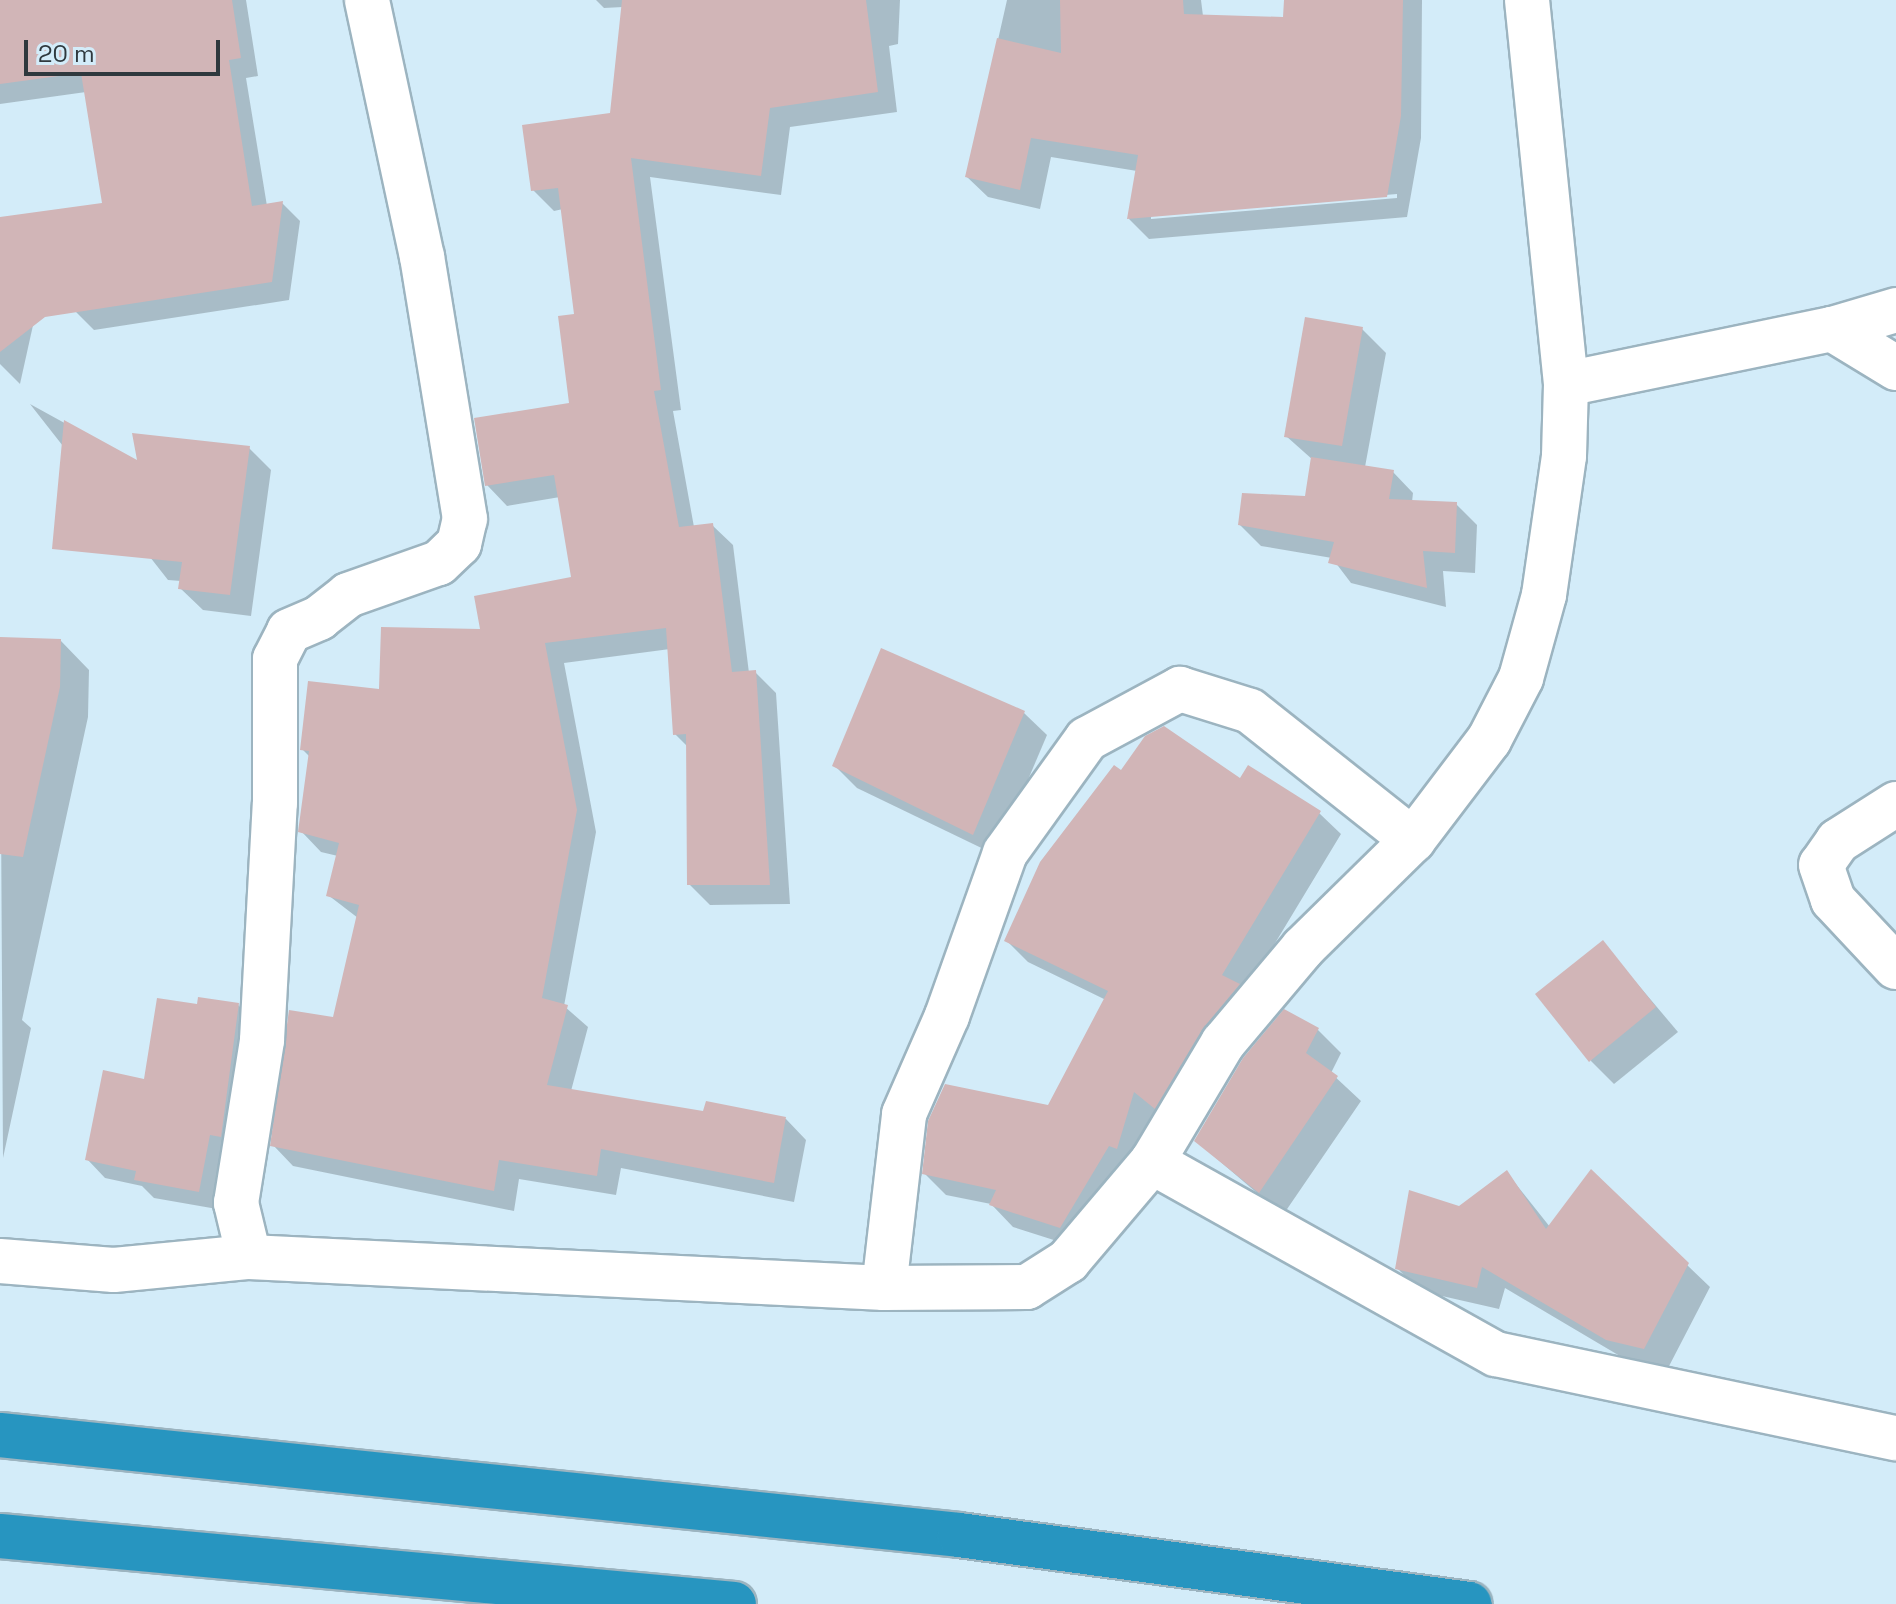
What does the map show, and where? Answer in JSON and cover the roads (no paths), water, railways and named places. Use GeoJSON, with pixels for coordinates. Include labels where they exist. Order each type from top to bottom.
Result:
{"type":"FeatureCollection","features":[{"type":"Feature","properties":{"kind":"highway"},"geometry":{"type":"LineString","coordinates":[[0,1435],[959,1535],[1469,1604]]}},
{"type":"Feature","properties":{"kind":"highway"},"geometry":{"type":"LineString","coordinates":[[0,1536],[734,1604]]}},
{"type":"Feature","properties":{"kind":"street"},"geometry":{"type":"LineString","coordinates":[[249,1257],[236,1203],[262,1040],[275,803],[275,659],[289,631],[319,618],[348,595],[439,563],[459,544],[465,519],[422,257],[367,0]]}},
{"type":"Feature","properties":{"kind":"street"},"geometry":{"type":"LineString","coordinates":[[0,1261],[114,1270],[249,1257],[884,1288],[1027,1287],[1068,1261],[1152,1162],[1223,1043],[1303,948],[1413,840],[1489,740],[1521,678],[1544,595],[1564,456],[1566,384],[1527,0]]}},
{"type":"Feature","properties":{"kind":"street"},"geometry":{"type":"LineString","coordinates":[[1566,384],[1832,329],[1896,310]]}},
{"type":"Feature","properties":{"kind":"street"},"geometry":{"type":"LineString","coordinates":[[1832,329],[1896,368]]}},
{"type":"Feature","properties":{"kind":"street"},"geometry":{"type":"LineString","coordinates":[[884,1288],[904,1114],[947,1016],[1005,853],[1087,739],[1180,689],[1250,711],[1413,840]]}},
{"type":"Feature","properties":{"kind":"street"},"geometry":{"type":"LineString","coordinates":[[1896,804],[1838,841],[1821,865],[1833,900],[1896,967]]}},
{"type":"Feature","properties":{"kind":"street"},"geometry":{"type":"LineString","coordinates":[[1152,1162],[1496,1354],[1896,1438]]}}]}
